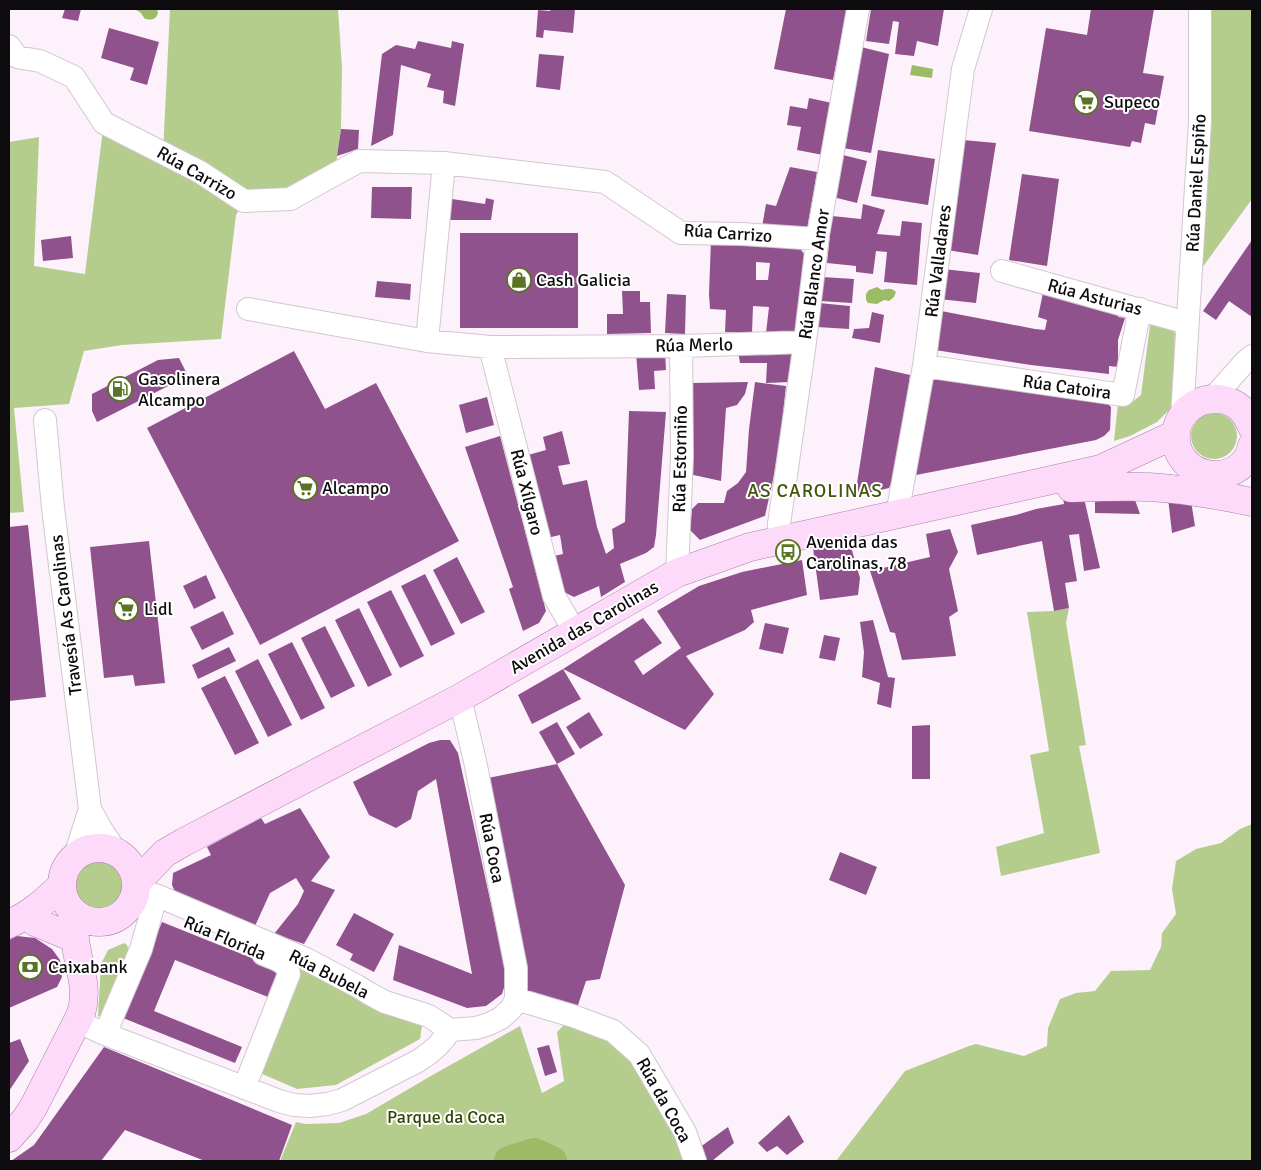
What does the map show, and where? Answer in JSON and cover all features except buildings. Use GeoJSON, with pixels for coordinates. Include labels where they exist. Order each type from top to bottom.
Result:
{"type":"FeatureCollection","features":[{"type":"Feature","properties":{"kind":"main road"},"geometry":{"type":"LineString","coordinates":[[1223,399],[1232,403],[1240,408],[1251,434],[1246,460],[1238,468],[1240,479],[1204,474],[1192,469],[1101,469],[1179,425],[1190,408],[1199,402],[1223,399]]}},
{"type":"Feature","properties":{"kind":"main road"},"geometry":{"type":"LineString","coordinates":[[1179,425],[1177,447],[1183,459],[1192,469]]}},
{"type":"Feature","properties":{"kind":"main road","name":"Avenida das Carolinas"},"geometry":{"type":"LineString","coordinates":[[165,853],[235,814],[460,698],[677,573],[750,547],[1101,469]]}},
{"type":"Feature","properties":{"kind":"main road"},"geometry":{"type":"LineString","coordinates":[[1035,484],[1071,488],[1147,487],[1204,492],[1252,502]]}},
{"type":"Feature","properties":{"kind":"main road"},"geometry":{"type":"LineString","coordinates":[[9,1138],[34,1106],[78,1022],[83,1008],[84,986],[74,922],[61,886],[68,864],[75,856],[86,850],[108,849],[120,855],[130,865],[134,873],[139,895]]}},
{"type":"Feature","properties":{"kind":"main road"},"geometry":{"type":"LineString","coordinates":[[120,855],[165,853]]}},
{"type":"Feature","properties":{"kind":"main road"},"geometry":{"type":"LineString","coordinates":[[21,922],[74,922],[84,920],[93,923],[112,920],[123,914],[139,895],[165,853]]}},
{"type":"Feature","properties":{"kind":"main road"},"geometry":{"type":"LineString","coordinates":[[21,922],[61,886]]}},
{"type":"Feature","properties":{"kind":"main road"},"geometry":{"type":"LineString","coordinates":[[84,986],[97,944],[112,920]]}},
{"type":"Feature","properties":{"kind":"street","name":"Rúa Blanco Amor"},"geometry":{"type":"LineString","coordinates":[[778,541],[817,239],[858,9]]}},
{"type":"Feature","properties":{"kind":"street","name":"Rúa Valladares"},"geometry":{"type":"LineString","coordinates":[[897,514],[924,366],[963,69],[981,9]]}},
{"type":"Feature","properties":{"kind":"street","name":"Rúa Daniel Espiño"},"geometry":{"type":"LineString","coordinates":[[1179,425],[1200,122],[1200,9]]}},
{"type":"Feature","properties":{"kind":"street","name":"Rúa Carrizo"},"geometry":{"type":"LineString","coordinates":[[9,46],[17,57],[40,60],[74,77],[104,123],[200,172],[244,201],[290,199],[359,161],[444,163],[605,182],[680,233],[742,234],[817,239]]}},
{"type":"Feature","properties":{"kind":"street"},"geometry":{"type":"LineString","coordinates":[[427,341],[444,163]]}},
{"type":"Feature","properties":{"kind":"street","name":"Rúa Asturias"},"geometry":{"type":"LineString","coordinates":[[1002,272],[1187,323]]}},
{"type":"Feature","properties":{"kind":"street"},"geometry":{"type":"LineString","coordinates":[[248,309],[427,341],[490,347]]}},
{"type":"Feature","properties":{"kind":"street","name":"Rúa Catoira"},"geometry":{"type":"LineString","coordinates":[[924,366],[1123,395],[1140,309]]}},
{"type":"Feature","properties":{"kind":"street","name":"Rúa Merlo"},"geometry":{"type":"LineString","coordinates":[[490,347],[681,346],[805,342]]}},
{"type":"Feature","properties":{"kind":"street","name":"Rúa Estorniño"},"geometry":{"type":"LineString","coordinates":[[677,573],[682,457],[681,346]]}},
{"type":"Feature","properties":{"kind":"street","name":"Rúa Xílgaro"},"geometry":{"type":"LineString","coordinates":[[490,347],[554,596],[575,632]]}},
{"type":"Feature","properties":{"kind":"street"},"geometry":{"type":"LineString","coordinates":[[1212,399],[1252,356]]}},
{"type":"Feature","properties":{"kind":"street","name":"Rúa Daniel Espiño"},"geometry":{"type":"LineString","coordinates":[[1185,357],[1196,383],[1212,399]]}},
{"type":"Feature","properties":{"kind":"street","name":"Travesía As Carolinas"},"geometry":{"type":"LineString","coordinates":[[45,420],[53,508],[90,809]]}},
{"type":"Feature","properties":{"kind":"street","name":"Rúa Coca"},"geometry":{"type":"LineString","coordinates":[[460,698],[477,771],[516,968],[516,999]]}},
{"type":"Feature","properties":{"kind":"street"},"geometry":{"type":"LineString","coordinates":[[90,809],[101,829],[120,855]]}},
{"type":"Feature","properties":{"kind":"street"},"geometry":{"type":"LineString","coordinates":[[75,856],[90,809]]}},
{"type":"Feature","properties":{"kind":"street"},"geometry":{"type":"LineString","coordinates":[[105,1034],[141,949],[139,895]]}},
{"type":"Feature","properties":{"kind":"street","name":"Rúa Bubela"},"geometry":{"type":"LineString","coordinates":[[139,895],[158,896],[306,959],[384,1002],[429,1016],[450,1030]]}},
{"type":"Feature","properties":{"kind":"street","name":"Rúa Florida"},"geometry":{"type":"LineString","coordinates":[[139,895],[285,963],[288,968],[290,974],[244,1088]]}},
{"type":"Feature","properties":{"kind":"street"},"geometry":{"type":"LineString","coordinates":[[78,1022],[279,1101],[294,1105],[310,1106],[342,1100],[418,1061],[437,1047],[450,1030],[476,1028],[502,1018],[512,1009],[516,999]]}},
{"type":"Feature","properties":{"kind":"street","name":"Rúa da Coca"},"geometry":{"type":"LineString","coordinates":[[516,999],[573,1016],[613,1032],[639,1054],[684,1132],[695,1161]]}},
{"type":"Feature","properties":{"kind":"green space"},"geometry":{"type":"Polygon","coordinates":[[[170,9],[338,9],[342,68],[341,129],[336,174],[244,201],[236,215],[221,339],[122,345],[84,351],[69,404],[14,408],[24,512],[9,513],[9,142],[39,137],[34,266],[85,274],[103,129],[163,153],[170,9]]]}},
{"type":"Feature","properties":{"kind":"green space"},"geometry":{"type":"Polygon","coordinates":[[[1200,9],[1252,9],[1252,199],[1202,268],[1200,9]]]}},
{"type":"Feature","properties":{"kind":"green space"},"geometry":{"type":"Polygon","coordinates":[[[1150,325],[1175,329],[1171,408],[1157,422],[1130,436],[1114,441],[1118,403],[1131,403],[1141,395],[1150,325]]]}},
{"type":"Feature","properties":{"kind":"green space"},"geometry":{"type":"Polygon","coordinates":[[[1214,413],[1227,417],[1233,423],[1237,436],[1233,449],[1227,455],[1214,459],[1201,455],[1195,449],[1191,436],[1195,423],[1201,417],[1214,413]]]}},
{"type":"Feature","properties":{"kind":"green space"},"geometry":{"type":"Polygon","coordinates":[[[1069,608],[1066,623],[1086,745],[1079,746],[1100,853],[1001,876],[996,847],[1044,833],[1030,755],[1049,751],[1027,612],[1054,611],[1069,608]]]}},
{"type":"Feature","properties":{"kind":"green space"},"geometry":{"type":"Polygon","coordinates":[[[1252,824],[1252,1161],[836,1161],[905,1071],[976,1044],[1024,1056],[1047,1046],[1048,1028],[1060,999],[1076,993],[1095,991],[1111,971],[1150,970],[1161,947],[1162,933],[1176,914],[1172,889],[1176,861],[1196,849],[1221,843],[1240,829],[1252,824]]]}},
{"type":"Feature","properties":{"kind":"green space"},"geometry":{"type":"Polygon","coordinates":[[[99,860],[109,862],[117,868],[123,876],[125,886],[123,896],[117,904],[109,910],[99,912],[89,910],[81,904],[75,896],[73,886],[75,876],[81,868],[89,862],[99,860]]]}},
{"type":"Feature","properties":{"kind":"green space"},"geometry":{"type":"Polygon","coordinates":[[[124,943],[127,945],[130,954],[102,1017],[98,1016],[101,964],[108,950],[124,943]]]}},
{"type":"Feature","properties":{"kind":"green space"},"geometry":{"type":"Polygon","coordinates":[[[301,965],[361,998],[422,1026],[420,1039],[336,1085],[297,1089],[260,1073],[259,1065],[301,965]]]}},
{"type":"Feature","properties":{"kind":"green space","name":"Parque da Coca"},"geometry":{"type":"Polygon","coordinates":[[[573,1016],[613,1031],[695,1161],[280,1161],[296,1122],[305,1124],[339,1123],[366,1114],[520,1026],[542,1093],[564,1081],[557,1032],[573,1016]]]}},
{"type":"Feature","properties":{"kind":"shaded area"},"geometry":{"type":"Polygon","coordinates":[[[134,9],[157,9],[158,13],[153,19],[145,19],[140,12],[134,9]]]}},
{"type":"Feature","properties":{"kind":"shaded area"},"geometry":{"type":"Polygon","coordinates":[[[912,65],[933,69],[932,78],[910,75],[912,65]]]}},
{"type":"Feature","properties":{"kind":"shaded area"},"geometry":{"type":"Polygon","coordinates":[[[877,287],[882,290],[894,290],[896,292],[894,297],[889,301],[884,300],[877,304],[868,303],[866,294],[869,290],[877,287]]]}},
{"type":"Feature","properties":{"kind":"waterway"},"geometry":{"type":"LineString","coordinates":[[509,1161],[534,1153],[552,1161]]}},
{"type":"Feature","properties":{"kind":"place","name":"Supeco"},"geometry":{"type":"Point","coordinates":[1086,102]}},
{"type":"Feature","properties":{"kind":"place","name":"Cash Galicia"},"geometry":{"type":"Point","coordinates":[519,280]}},
{"type":"Feature","properties":{"kind":"place","name":"Gasolinera Alcampo"},"geometry":{"type":"Point","coordinates":[120,389]}},
{"type":"Feature","properties":{"kind":"place","name":"Alcampo"},"geometry":{"type":"Point","coordinates":[305,488]}},
{"type":"Feature","properties":{"kind":"place","name":"Avenida das Carolinas, 78"},"geometry":{"type":"Point","coordinates":[788,552]}},
{"type":"Feature","properties":{"kind":"place","name":"Lidl"},"geometry":{"type":"Point","coordinates":[126,609]}},
{"type":"Feature","properties":{"kind":"place","name":"Caixabank"},"geometry":{"type":"Point","coordinates":[30,967]}},
{"type":"Feature","properties":{"kind":"district","name":"AS CAROLINAS"},"geometry":{"type":"Point","coordinates":[815,491]}}]}
